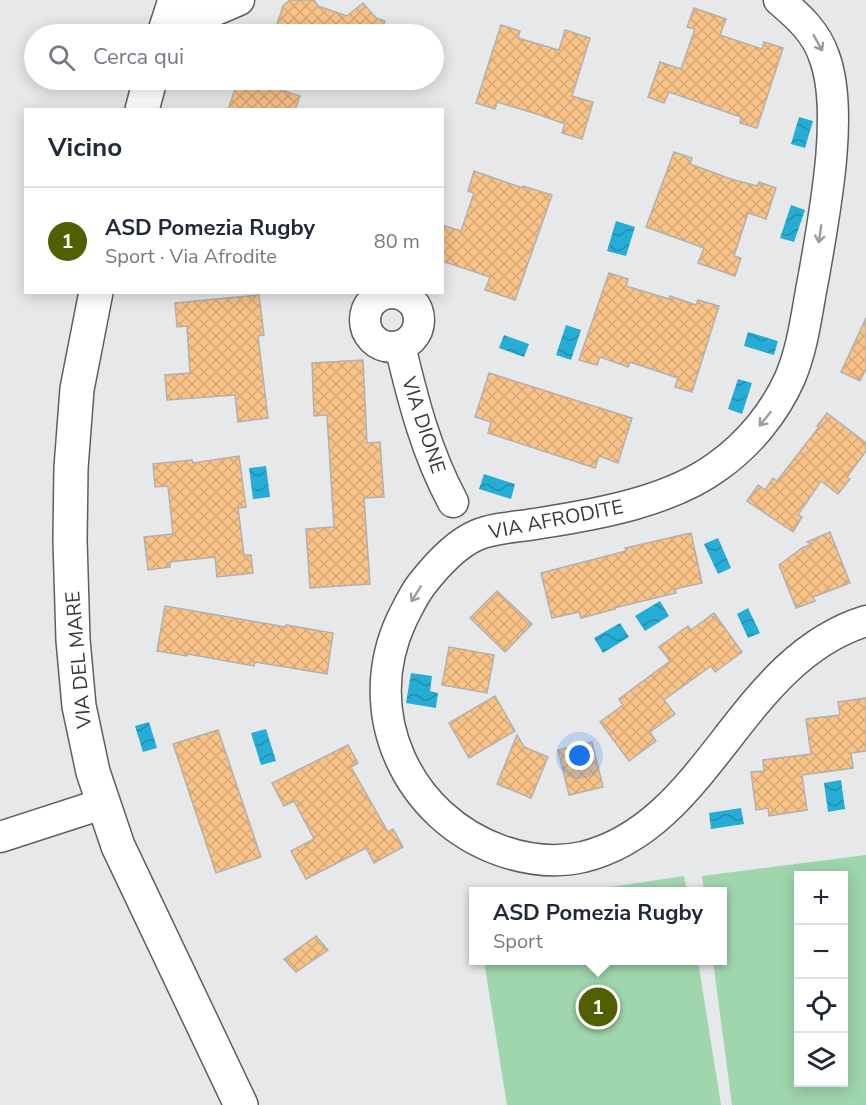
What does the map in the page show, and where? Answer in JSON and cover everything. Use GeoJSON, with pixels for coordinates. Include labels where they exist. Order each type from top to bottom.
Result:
{"type":"FeatureCollection","features":[{"type":"Feature","properties":{"kind":"main road"},"geometry":{"type":"LineString","coordinates":[[143,108],[147,90]]}},
{"type":"Feature","properties":{"kind":"main road","name":"VIA DEL MARE"},"geometry":{"type":"LineString","coordinates":[[96,294],[73,422],[70,540],[73,640],[79,706],[102,804],[126,865],[241,1105]]}},
{"type":"Feature","properties":{"kind":"street"},"geometry":{"type":"LineString","coordinates":[[170,17],[211,12],[239,0]]}},
{"type":"Feature","properties":{"kind":"street","name":"VIA AFRODITE"},"geometry":{"type":"LineString","coordinates":[[779,0],[806,24],[822,50],[829,74],[833,114],[826,192],[803,333],[791,374],[778,401],[761,425],[732,455],[691,483],[649,499],[593,514],[488,531],[467,540],[444,561],[415,594],[391,647],[387,664],[386,710],[391,732],[411,777],[426,801],[446,820],[471,837],[497,849],[526,858],[554,860],[582,857],[610,847],[637,832],[664,811],[763,693],[798,658],[833,634],[866,621]]}},
{"type":"Feature","properties":{"kind":"street","name":"VIA DIONE"},"geometry":{"type":"LineString","coordinates":[[400,346],[426,441],[439,475],[453,502],[466,516],[488,531]]}},
{"type":"Feature","properties":{"kind":"street"},"geometry":{"type":"LineString","coordinates":[[444,561],[450,541],[453,502]]}},
{"type":"Feature","properties":{"kind":"street"},"geometry":{"type":"LineString","coordinates":[[0,837],[102,804]]}},
{"type":"Feature","properties":{"kind":"green space"},"geometry":{"type":"Polygon","coordinates":[[[866,855],[866,1105],[732,1105],[714,965],[727,965],[727,887],[703,887],[702,876],[866,855]]]}},
{"type":"Feature","properties":{"kind":"green space"},"geometry":{"type":"Polygon","coordinates":[[[684,876],[686,887],[611,887],[684,876]]]}},
{"type":"Feature","properties":{"kind":"green space"},"geometry":{"type":"Polygon","coordinates":[[[485,965],[699,965],[721,1105],[507,1105],[485,965]]]}},
{"type":"Feature","properties":{"kind":"water"},"geometry":{"type":"Polygon","coordinates":[[[799,117],[813,121],[805,148],[791,144],[799,117]]]}},
{"type":"Feature","properties":{"kind":"water"},"geometry":{"type":"Polygon","coordinates":[[[791,205],[805,210],[794,242],[780,238],[791,205]]]}},
{"type":"Feature","properties":{"kind":"water"},"geometry":{"type":"Polygon","coordinates":[[[616,221],[635,227],[626,256],[607,251],[616,221]]]}},
{"type":"Feature","properties":{"kind":"water"},"geometry":{"type":"Polygon","coordinates":[[[566,325],[581,330],[571,360],[556,355],[566,325]]]}},
{"type":"Feature","properties":{"kind":"water"},"geometry":{"type":"Polygon","coordinates":[[[748,332],[778,341],[774,355],[744,346],[748,332]]]}},
{"type":"Feature","properties":{"kind":"water"},"geometry":{"type":"Polygon","coordinates":[[[504,335],[529,344],[524,357],[499,348],[504,335]]]}},
{"type":"Feature","properties":{"kind":"water"},"geometry":{"type":"Polygon","coordinates":[[[738,379],[752,383],[742,414],[728,409],[738,379]]]}},
{"type":"Feature","properties":{"kind":"water"},"geometry":{"type":"Polygon","coordinates":[[[266,466],[270,497],[253,499],[249,468],[266,466]]]}},
{"type":"Feature","properties":{"kind":"water"},"geometry":{"type":"Polygon","coordinates":[[[484,474],[515,484],[511,499],[479,489],[484,474]]]}},
{"type":"Feature","properties":{"kind":"water"},"geometry":{"type":"Polygon","coordinates":[[[718,538],[731,568],[718,574],[704,544],[718,538]]]}},
{"type":"Feature","properties":{"kind":"water"},"geometry":{"type":"Polygon","coordinates":[[[660,601],[669,616],[645,631],[635,616],[660,601]]]}},
{"type":"Feature","properties":{"kind":"water"},"geometry":{"type":"Polygon","coordinates":[[[748,608],[760,633],[748,638],[737,614],[748,608]]]}},
{"type":"Feature","properties":{"kind":"water"},"geometry":{"type":"Polygon","coordinates":[[[620,623],[629,637],[603,653],[594,638],[620,623]]]}},
{"type":"Feature","properties":{"kind":"water"},"geometry":{"type":"Polygon","coordinates":[[[411,673],[432,676],[430,691],[438,693],[436,708],[406,703],[411,673]]]}},
{"type":"Feature","properties":{"kind":"water"},"geometry":{"type":"Polygon","coordinates":[[[149,722],[157,748],[143,752],[135,726],[149,722]]]}},
{"type":"Feature","properties":{"kind":"water"},"geometry":{"type":"Polygon","coordinates":[[[266,729],[276,761],[261,765],[251,733],[266,729]]]}},
{"type":"Feature","properties":{"kind":"water"},"geometry":{"type":"Polygon","coordinates":[[[841,780],[845,809],[828,812],[824,783],[841,780]]]}},
{"type":"Feature","properties":{"kind":"water"},"geometry":{"type":"Polygon","coordinates":[[[741,808],[744,824],[711,829],[709,813],[741,808]]]}},
{"type":"Feature","properties":{"kind":"building"},"geometry":{"type":"Polygon","coordinates":[[[290,0],[314,0],[318,6],[347,16],[363,3],[376,18],[385,21],[384,24],[277,24],[283,6],[290,0]]]}},
{"type":"Feature","properties":{"kind":"building"},"geometry":{"type":"Polygon","coordinates":[[[694,8],[726,19],[720,35],[762,49],[764,42],[783,48],[757,128],[740,123],[741,117],[669,92],[664,103],[648,97],[660,62],[681,69],[695,29],[687,27],[694,8]]]}},
{"type":"Feature","properties":{"kind":"building"},"geometry":{"type":"Polygon","coordinates":[[[501,25],[520,31],[518,38],[559,50],[565,30],[590,38],[572,96],[593,102],[582,139],[562,133],[565,124],[540,115],[497,102],[495,109],[476,103],[501,25]]]}},
{"type":"Feature","properties":{"kind":"building"},"geometry":{"type":"Polygon","coordinates":[[[235,90],[281,90],[300,96],[296,108],[229,108],[235,90]]]}},
{"type":"Feature","properties":{"kind":"building"},"geometry":{"type":"Polygon","coordinates":[[[674,152],[692,158],[690,164],[731,179],[757,186],[759,182],[776,188],[766,219],[748,213],[734,256],[741,258],[735,276],[698,263],[704,248],[646,227],[674,152]]]}},
{"type":"Feature","properties":{"kind":"building"},"geometry":{"type":"Polygon","coordinates":[[[474,171],[523,188],[523,186],[552,195],[515,300],[485,290],[490,277],[444,262],[444,226],[461,231],[474,193],[468,191],[474,171]]]}},
{"type":"Feature","properties":{"kind":"building"},"geometry":{"type":"Polygon","coordinates":[[[609,273],[628,279],[626,286],[669,299],[670,296],[696,305],[698,300],[719,306],[692,392],[675,387],[678,378],[630,362],[628,367],[600,357],[597,365],[579,360],[609,273]]]}},
{"type":"Feature","properties":{"kind":"building"},"geometry":{"type":"Polygon","coordinates":[[[259,295],[264,335],[258,336],[268,418],[238,422],[235,395],[167,400],[165,375],[190,373],[187,326],[177,327],[175,303],[259,295]]]}},
{"type":"Feature","properties":{"kind":"building"},"geometry":{"type":"Polygon","coordinates":[[[866,318],[866,369],[860,381],[841,372],[866,318]]]}},
{"type":"Feature","properties":{"kind":"building"},"geometry":{"type":"Polygon","coordinates":[[[363,360],[367,443],[380,442],[384,497],[364,498],[370,584],[310,588],[306,529],[334,527],[327,415],[314,416],[312,363],[363,360]]]}},
{"type":"Feature","properties":{"kind":"building"},"geometry":{"type":"Polygon","coordinates":[[[489,373],[632,418],[618,463],[599,456],[595,468],[488,433],[491,422],[475,417],[489,373]]]}},
{"type":"Feature","properties":{"kind":"building"},"geometry":{"type":"Polygon","coordinates":[[[827,413],[866,443],[866,451],[847,477],[850,479],[838,494],[821,481],[798,515],[802,517],[793,532],[747,501],[758,485],[765,490],[773,478],[777,481],[819,427],[817,426],[827,413]]]}},
{"type":"Feature","properties":{"kind":"building"},"geometry":{"type":"Polygon","coordinates":[[[239,456],[246,507],[238,508],[244,555],[251,555],[253,573],[217,577],[215,557],[170,562],[170,567],[148,570],[144,537],[173,534],[168,486],[155,487],[153,464],[192,460],[193,463],[239,456]]]}},
{"type":"Feature","properties":{"kind":"building"},"geometry":{"type":"Polygon","coordinates":[[[830,532],[850,583],[813,597],[815,601],[796,608],[779,565],[802,548],[812,544],[807,542],[830,532]]]}},
{"type":"Feature","properties":{"kind":"building"},"geometry":{"type":"Polygon","coordinates":[[[691,533],[702,583],[675,589],[676,593],[581,618],[579,612],[552,618],[541,573],[626,551],[625,548],[691,533]]]}},
{"type":"Feature","properties":{"kind":"building"},"geometry":{"type":"Polygon","coordinates":[[[497,591],[532,624],[505,652],[470,618],[497,591]]]}},
{"type":"Feature","properties":{"kind":"building"},"geometry":{"type":"Polygon","coordinates":[[[165,606],[333,633],[327,674],[255,662],[254,666],[157,651],[165,606]]]}},
{"type":"Feature","properties":{"kind":"building"},"geometry":{"type":"Polygon","coordinates":[[[714,613],[742,652],[715,672],[711,666],[664,700],[675,714],[650,732],[656,741],[629,761],[600,722],[623,705],[619,699],[670,661],[659,647],[688,626],[691,630],[714,613]]]}},
{"type":"Feature","properties":{"kind":"building"},"geometry":{"type":"Polygon","coordinates":[[[449,647],[494,655],[487,693],[442,685],[449,647]]]}},
{"type":"Feature","properties":{"kind":"building"},"geometry":{"type":"Polygon","coordinates":[[[495,696],[515,731],[469,758],[449,723],[495,696]]]}},
{"type":"Feature","properties":{"kind":"building"},"geometry":{"type":"Polygon","coordinates":[[[866,698],[866,751],[851,753],[853,768],[802,775],[807,810],[769,816],[768,808],[756,810],[751,772],[764,771],[763,760],[811,754],[806,719],[840,715],[838,702],[866,698]]]}},
{"type":"Feature","properties":{"kind":"building"},"geometry":{"type":"Polygon","coordinates":[[[218,730],[261,857],[216,873],[173,744],[218,730]]]}},
{"type":"Feature","properties":{"kind":"building"},"geometry":{"type":"Polygon","coordinates":[[[517,735],[524,747],[548,757],[531,798],[497,784],[517,735]]]}},
{"type":"Feature","properties":{"kind":"building"},"geometry":{"type":"Polygon","coordinates":[[[592,742],[603,787],[569,795],[558,750],[592,742]]]}},
{"type":"Feature","properties":{"kind":"building"},"geometry":{"type":"Polygon","coordinates":[[[348,745],[358,763],[351,767],[388,832],[393,829],[403,847],[374,863],[366,848],[306,879],[291,851],[314,839],[294,801],[284,806],[272,783],[348,745]]]}},
{"type":"Feature","properties":{"kind":"building"},"geometry":{"type":"Polygon","coordinates":[[[316,936],[328,950],[296,972],[284,959],[316,936]]]}},
{"type":"Feature","properties":{"kind":"place","name":"ASD Pomezia Rugby"},"geometry":{"type":"Point","coordinates":[598,1007]}}]}
